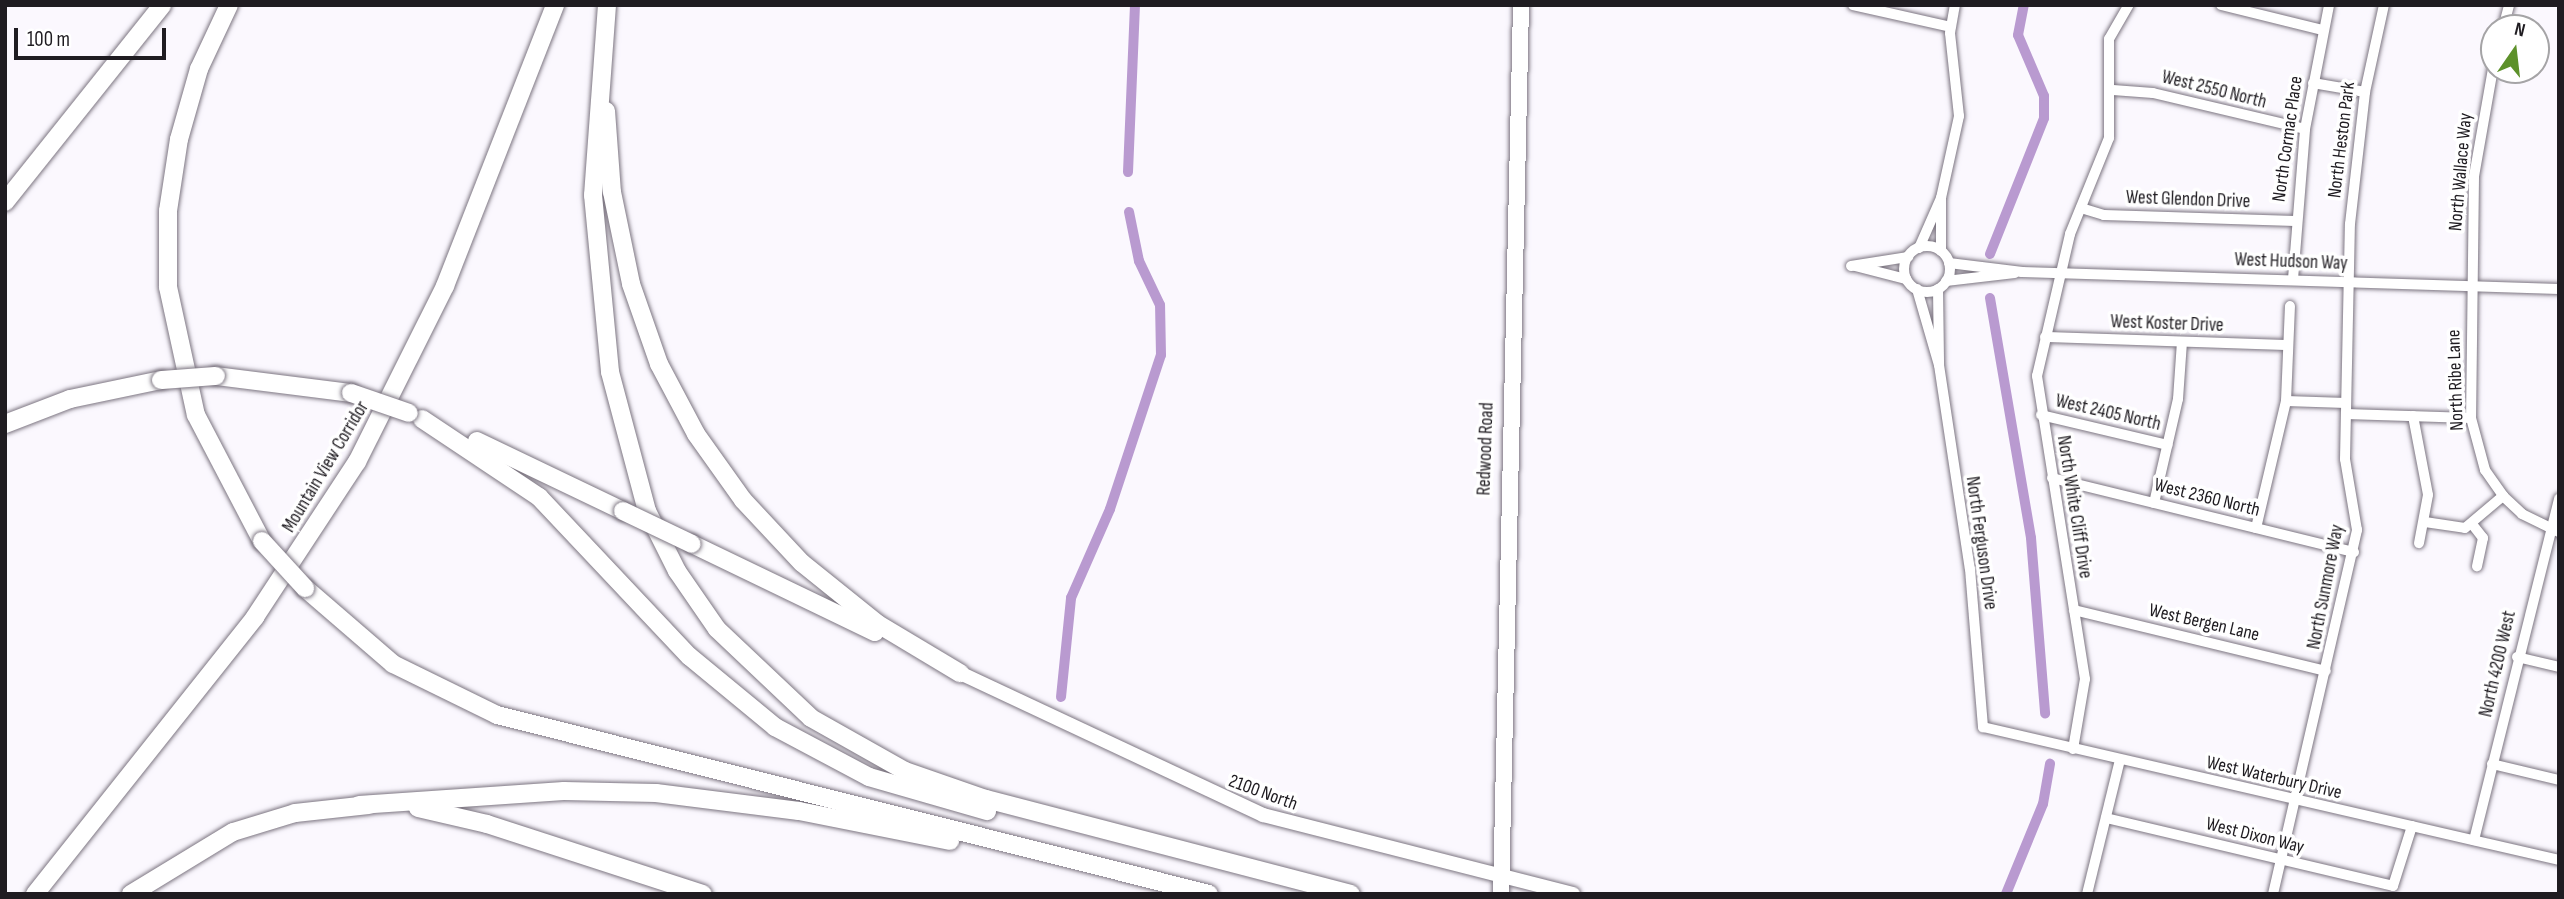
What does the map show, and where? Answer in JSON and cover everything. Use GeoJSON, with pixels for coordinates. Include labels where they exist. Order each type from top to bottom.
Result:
{"type":"FeatureCollection","features":[{"type":"Feature","properties":{"kind":"highway"},"geometry":{"type":"LineString","coordinates":[[5,202],[162,5]]}},
{"type":"Feature","properties":{"kind":"highway"},"geometry":{"type":"LineString","coordinates":[[229,5],[200,69],[179,139],[168,274],[175,339],[196,415],[262,541],[305,588],[393,664],[497,715],[1207,894]]}},
{"type":"Feature","properties":{"kind":"highway","name":"Mountain View Corridor"},"geometry":{"type":"LineString","coordinates":[[36,894],[255,617],[351,471],[446,286],[555,5]]}},
{"type":"Feature","properties":{"kind":"highway"},"geometry":{"type":"LineString","coordinates":[[609,5],[606,128],[616,223],[640,314],[683,411],[743,500],[802,563],[878,624],[960,673]]}},
{"type":"Feature","properties":{"kind":"highway"},"geometry":{"type":"LineString","coordinates":[[609,5],[593,157],[604,332],[639,490],[666,552],[703,611],[790,702],[881,760],[977,797],[1352,894]]}},
{"type":"Feature","properties":{"kind":"highway"},"geometry":{"type":"LineString","coordinates":[[5,424],[70,399],[161,380],[216,376],[351,393],[416,416],[623,511],[960,673]]}},
{"type":"Feature","properties":{"kind":"highway"},"geometry":{"type":"LineString","coordinates":[[416,416],[539,497],[709,676],[821,755],[919,795],[1260,871]]}},
{"type":"Feature","properties":{"kind":"highway"},"geometry":{"type":"LineString","coordinates":[[131,894],[233,832],[295,813],[564,791],[689,795],[845,819],[1207,894]]}},
{"type":"Feature","properties":{"kind":"highway"},"geometry":{"type":"LineString","coordinates":[[359,806],[463,817],[703,894]]}},
{"type":"Feature","properties":{"kind":"main road","name":"Redwood Road"},"geometry":{"type":"LineString","coordinates":[[1501,894],[1521,5]]}},
{"type":"Feature","properties":{"kind":"main road","name":"2100 North"},"geometry":{"type":"LineString","coordinates":[[960,673],[1263,815],[1573,894]]}},
{"type":"Feature","properties":{"kind":"street"},"geometry":{"type":"LineString","coordinates":[[1853,5],[1951,27]]}},
{"type":"Feature","properties":{"kind":"street"},"geometry":{"type":"LineString","coordinates":[[1941,198],[1941,251],[1949,263],[1947,281],[1938,289],[1917,289],[1906,279],[1851,266],[1908,257],[1919,248],[1941,198],[1959,116],[1951,27],[1955,5]]}},
{"type":"Feature","properties":{"kind":"street","name":"North White Cliff Drive"},"geometry":{"type":"LineString","coordinates":[[2073,749],[2086,687],[2041,415],[2037,376],[2045,337],[2081,208],[2106,149],[2113,90],[2109,39],[2129,5]]}},
{"type":"Feature","properties":{"kind":"street"},"geometry":{"type":"LineString","coordinates":[[2221,5],[2323,30]]}},
{"type":"Feature","properties":{"kind":"street","name":"North Cormac Place"},"geometry":{"type":"LineString","coordinates":[[2292,279],[2305,129],[2329,5]]}},
{"type":"Feature","properties":{"kind":"street","name":"North Heston Park"},"geometry":{"type":"LineString","coordinates":[[2348,281],[2365,92],[2384,5]]}},
{"type":"Feature","properties":{"kind":"street"},"geometry":{"type":"LineString","coordinates":[[2313,83],[2365,92]]}},
{"type":"Feature","properties":{"kind":"street","name":"North Wallace Way"},"geometry":{"type":"LineString","coordinates":[[2472,285],[2474,177],[2490,84]]}},
{"type":"Feature","properties":{"kind":"street","name":"West 2550 North"},"geometry":{"type":"LineString","coordinates":[[2113,90],[2153,93],[2305,129]]}},
{"type":"Feature","properties":{"kind":"street","name":"West Glendon Drive"},"geometry":{"type":"LineString","coordinates":[[2081,208],[2104,215],[2295,221]]}},
{"type":"Feature","properties":{"kind":"street"},"geometry":{"type":"LineString","coordinates":[[1919,248],[1941,251]]}},
{"type":"Feature","properties":{"kind":"street"},"geometry":{"type":"LineString","coordinates":[[1906,279],[1908,257]]}},
{"type":"Feature","properties":{"kind":"street","name":"West Hudson Way"},"geometry":{"type":"LineString","coordinates":[[1949,263],[2065,273],[2559,289]]}},
{"type":"Feature","properties":{"kind":"street","name":"West Hudson Way"},"geometry":{"type":"LineString","coordinates":[[1947,281],[2022,271]]}},
{"type":"Feature","properties":{"kind":"street","name":"North Sunmore Way"},"geometry":{"type":"LineString","coordinates":[[2273,894],[2354,552],[2346,409],[2348,281]]}},
{"type":"Feature","properties":{"kind":"street","name":"North Ribe Lane"},"geometry":{"type":"LineString","coordinates":[[2472,285],[2472,418],[2485,470],[2503,496],[2554,529]]}},
{"type":"Feature","properties":{"kind":"street","name":"North Ferguson Drive"},"geometry":{"type":"LineString","coordinates":[[1917,289],[1939,365],[1970,569],[1983,727]]}},
{"type":"Feature","properties":{"kind":"street","name":"North Ferguson Drive"},"geometry":{"type":"LineString","coordinates":[[1938,289],[1939,365]]}},
{"type":"Feature","properties":{"kind":"street"},"geometry":{"type":"LineString","coordinates":[[2256,528],[2286,401],[2290,306]]}},
{"type":"Feature","properties":{"kind":"street","name":"West Koster Drive"},"geometry":{"type":"LineString","coordinates":[[2045,337],[2288,345]]}},
{"type":"Feature","properties":{"kind":"street"},"geometry":{"type":"LineString","coordinates":[[2154,503],[2168,444],[2182,342]]}},
{"type":"Feature","properties":{"kind":"street"},"geometry":{"type":"LineString","coordinates":[[2286,401],[2413,416],[2472,418]]}},
{"type":"Feature","properties":{"kind":"street","name":"West 2405 North"},"geometry":{"type":"LineString","coordinates":[[2041,415],[2168,444]]}},
{"type":"Feature","properties":{"kind":"street"},"geometry":{"type":"LineString","coordinates":[[2413,416],[2428,495],[2420,543]]}},
{"type":"Feature","properties":{"kind":"street","name":"West 2360 North"},"geometry":{"type":"LineString","coordinates":[[2052,478],[2354,552]]}},
{"type":"Feature","properties":{"kind":"street"},"geometry":{"type":"LineString","coordinates":[[2425,522],[2460,529],[2472,524],[2503,496]]}},
{"type":"Feature","properties":{"kind":"street","name":"North 4200 West"},"geometry":{"type":"LineString","coordinates":[[2474,839],[2518,657],[2554,529],[2559,498]]}},
{"type":"Feature","properties":{"kind":"street"},"geometry":{"type":"LineString","coordinates":[[2472,524],[2483,538],[2477,566]]}},
{"type":"Feature","properties":{"kind":"street","name":"West Bergen Lane"},"geometry":{"type":"LineString","coordinates":[[2074,610],[2326,671]]}},
{"type":"Feature","properties":{"kind":"street"},"geometry":{"type":"LineString","coordinates":[[2518,657],[2559,667]]}},
{"type":"Feature","properties":{"kind":"street","name":"West Waterbury Drive"},"geometry":{"type":"LineString","coordinates":[[1983,727],[2295,802],[2474,839],[2559,860]]}},
{"type":"Feature","properties":{"kind":"street"},"geometry":{"type":"LineString","coordinates":[[2087,894],[2120,760]]}},
{"type":"Feature","properties":{"kind":"street"},"geometry":{"type":"LineString","coordinates":[[2492,764],[2559,780]]}},
{"type":"Feature","properties":{"kind":"street","name":"West Dixon Way"},"geometry":{"type":"LineString","coordinates":[[2106,818],[2396,886],[2412,827]]}},
{"type":"Feature","properties":{"kind":"waterway"},"geometry":{"type":"LineString","coordinates":[[1128,172],[1135,5]]}},
{"type":"Feature","properties":{"kind":"waterway"},"geometry":{"type":"LineString","coordinates":[[1990,254],[2044,118],[2044,96],[2018,35],[2024,5]]}},
{"type":"Feature","properties":{"kind":"waterway"},"geometry":{"type":"LineString","coordinates":[[1061,697],[1071,598],[1110,509],[1161,355],[1160,305],[1139,261],[1129,212]]}},
{"type":"Feature","properties":{"kind":"waterway"},"geometry":{"type":"LineString","coordinates":[[1990,298],[2031,538],[2045,713]]}},
{"type":"Feature","properties":{"kind":"waterway"},"geometry":{"type":"LineString","coordinates":[[2006,894],[2043,804],[2050,764]]}}]}
